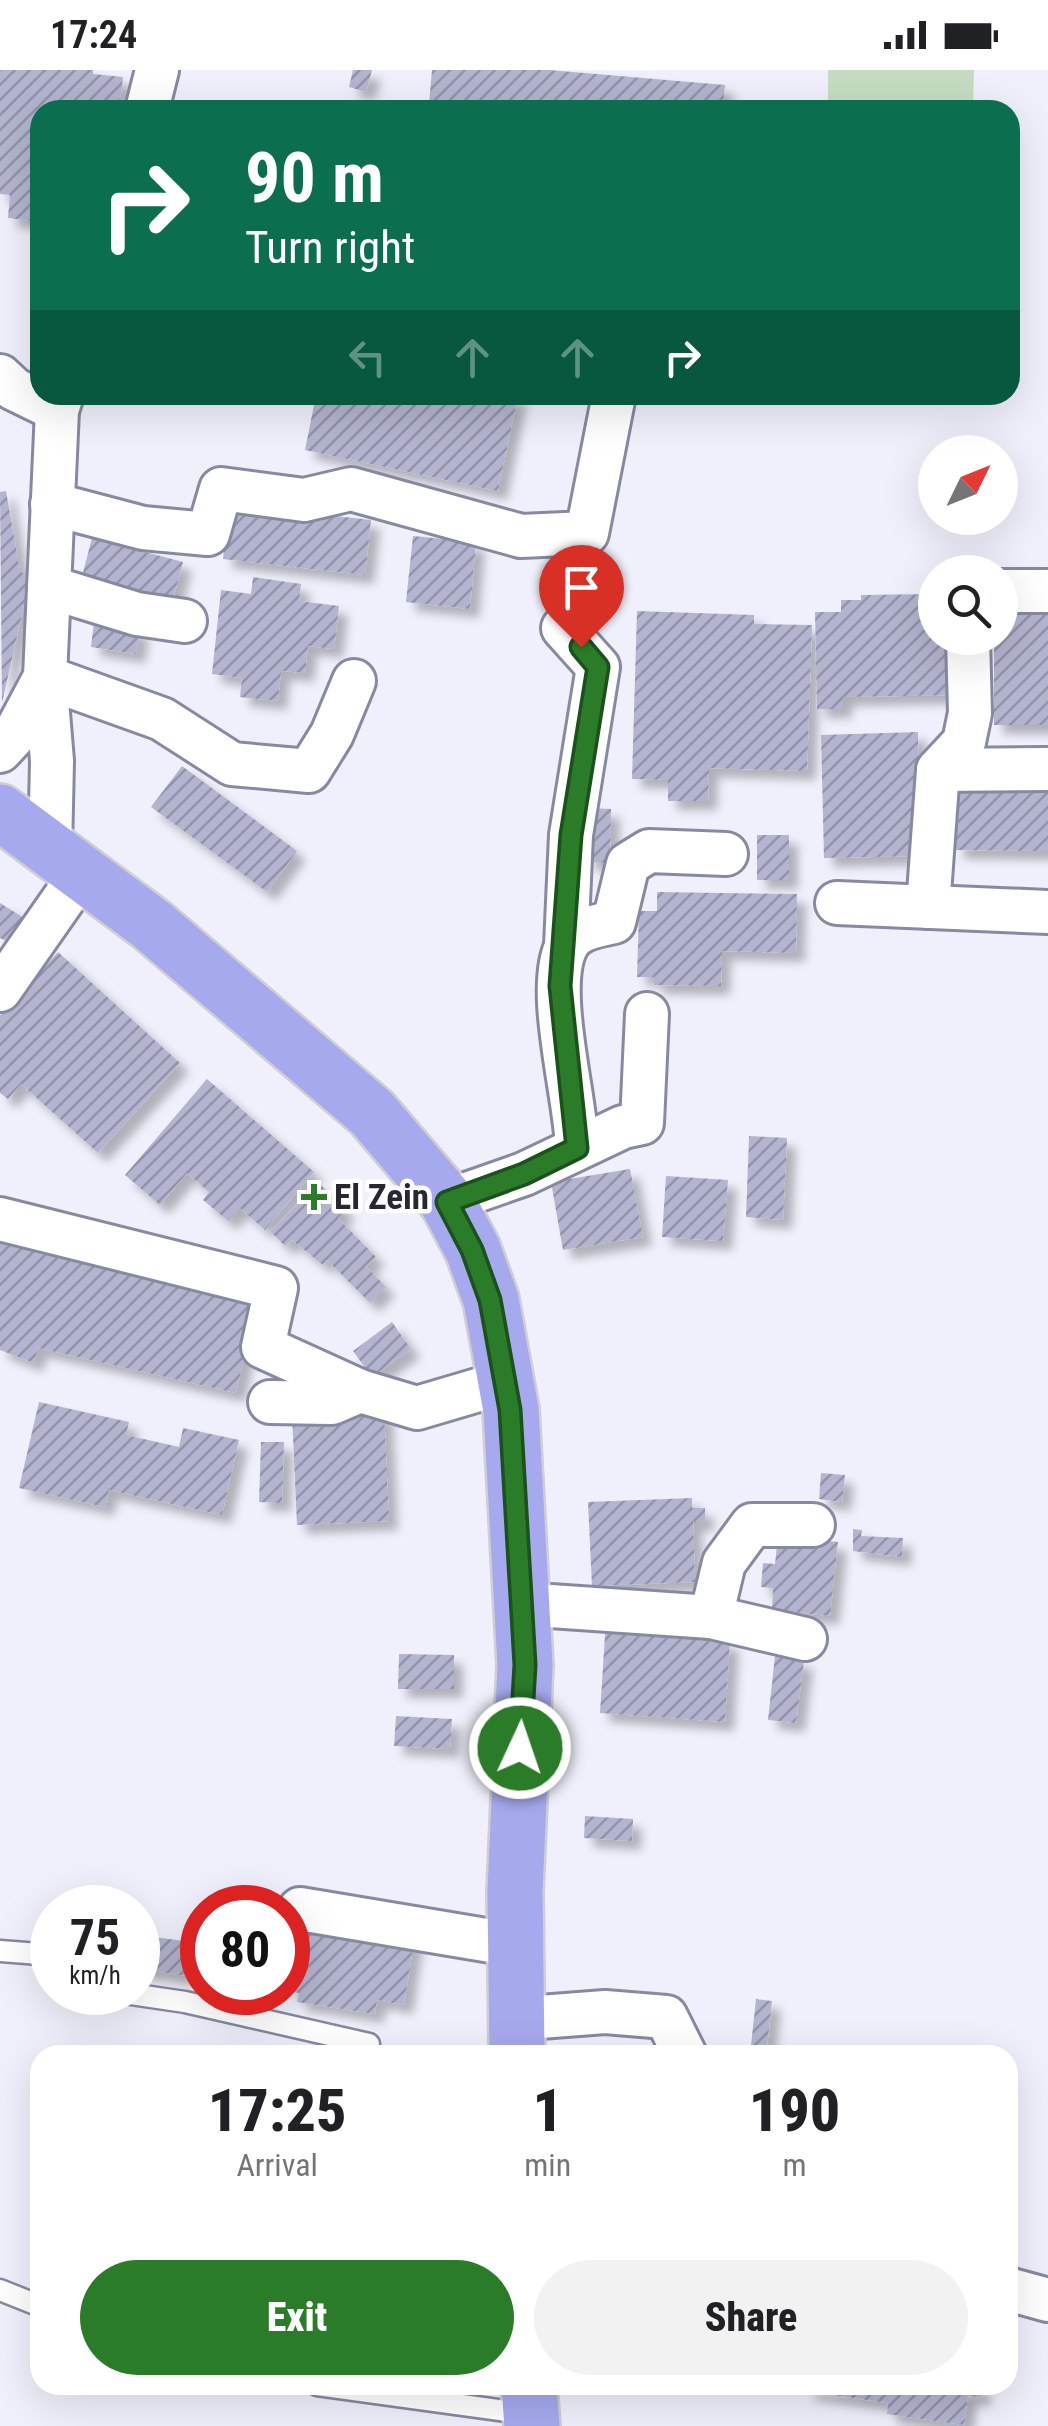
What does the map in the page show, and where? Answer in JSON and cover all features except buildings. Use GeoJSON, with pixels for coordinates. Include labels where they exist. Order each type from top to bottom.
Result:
{"type":"FeatureCollection","features":[{"type":"Feature","properties":{"kind":"highway"},"geometry":{"type":"LineString","coordinates":[[0,812],[152,926],[372,1112],[447,1202],[472,1250],[490,1300],[505,1382],[525,1665],[515,1945],[516,2037]]}},
{"type":"Feature","properties":{"kind":"street"},"geometry":{"type":"LineString","coordinates":[[150,100],[158,70]]}},
{"type":"Feature","properties":{"kind":"street"},"geometry":{"type":"LineString","coordinates":[[0,376],[30,389]]}},
{"type":"Feature","properties":{"kind":"street"},"geometry":{"type":"LineString","coordinates":[[0,990],[66,863],[52,762],[46,677],[60,405]]}},
{"type":"Feature","properties":{"kind":"street"},"geometry":{"type":"LineString","coordinates":[[52,504],[143,528],[208,534],[221,489],[304,500],[351,490],[521,536],[587,533],[612,405]]}},
{"type":"Feature","properties":{"kind":"street"},"geometry":{"type":"LineString","coordinates":[[49,587],[137,614],[185,621]]}},
{"type":"Feature","properties":{"kind":"street"},"geometry":{"type":"LineString","coordinates":[[1018,591],[1048,591]]}},
{"type":"Feature","properties":{"kind":"street"},"geometry":{"type":"LineString","coordinates":[[563,628],[598,667],[571,835],[566,946],[560,986],[577,1148]]}},
{"type":"Feature","properties":{"kind":"street"},"geometry":{"type":"LineString","coordinates":[[928,907],[938,770],[964,742],[970,713],[968,655]]}},
{"type":"Feature","properties":{"kind":"street"},"geometry":{"type":"LineString","coordinates":[[46,677],[162,719],[232,764],[309,771],[332,734],[354,681]]}},
{"type":"Feature","properties":{"kind":"street"},"geometry":{"type":"LineString","coordinates":[[0,751],[13,737],[46,677]]}},
{"type":"Feature","properties":{"kind":"street"},"geometry":{"type":"LineString","coordinates":[[938,770],[1048,768]]}},
{"type":"Feature","properties":{"kind":"street"},"geometry":{"type":"LineString","coordinates":[[566,946],[580,931],[614,922],[628,864],[649,850],[726,854]]}},
{"type":"Feature","properties":{"kind":"street"},"geometry":{"type":"LineString","coordinates":[[836,903],[1048,912]]}},
{"type":"Feature","properties":{"kind":"street"},"geometry":{"type":"LineString","coordinates":[[447,1202],[642,1124],[647,1014]]}},
{"type":"Feature","properties":{"kind":"street"},"geometry":{"type":"LineString","coordinates":[[0,1219],[276,1288],[262,1347],[360,1391],[417,1408],[505,1382]]}},
{"type":"Feature","properties":{"kind":"street"},"geometry":{"type":"LineString","coordinates":[[270,1402],[332,1404],[360,1391]]}},
{"type":"Feature","properties":{"kind":"street"},"geometry":{"type":"LineString","coordinates":[[711,1617],[724,1563],[752,1525],[813,1525]]}},
{"type":"Feature","properties":{"kind":"street"},"geometry":{"type":"LineString","coordinates":[[521,1604],[711,1617],[806,1639]]}},
{"type":"Feature","properties":{"kind":"street"},"geometry":{"type":"LineString","coordinates":[[310,1911],[515,1945]]}},
{"type":"Feature","properties":{"kind":"street"},"geometry":{"type":"LineString","coordinates":[[516,2037],[605,2012],[666,2017],[680,2045]]}},
{"type":"Feature","properties":{"kind":"street"},"geometry":{"type":"LineString","coordinates":[[1018,2292],[1048,2300]]}},
{"type":"Feature","properties":{"kind":"lane"},"geometry":{"type":"LineString","coordinates":[[0,1951],[30,1953]]}},
{"type":"Feature","properties":{"kind":"lane"},"geometry":{"type":"LineString","coordinates":[[160,1998],[369,2044]]}},
{"type":"Feature","properties":{"kind":"lane"},"geometry":{"type":"LineString","coordinates":[[0,2290],[30,2302]]}},
{"type":"Feature","properties":{"kind":"lane"},"geometry":{"type":"LineString","coordinates":[[410,2395],[530,2408]]}},
{"type":"Feature","properties":{"kind":"green space"},"geometry":{"type":"Polygon","coordinates":[[[828,70],[974,70],[973,100],[828,100],[828,70]]]}},
{"type":"Feature","properties":{"kind":"place","name":"El Zein"},"geometry":{"type":"Point","coordinates":[314,1197]}},
{"type":"Feature","properties":{"kind":"route"},"geometry":{"type":"LineString","coordinates":[[520,1748],[525,1665],[510,1410],[490,1300],[472,1250],[447,1202],[524,1174],[577,1148],[560,986],[566,946],[565,899],[571,835],[598,667],[581,647]]}}]}
